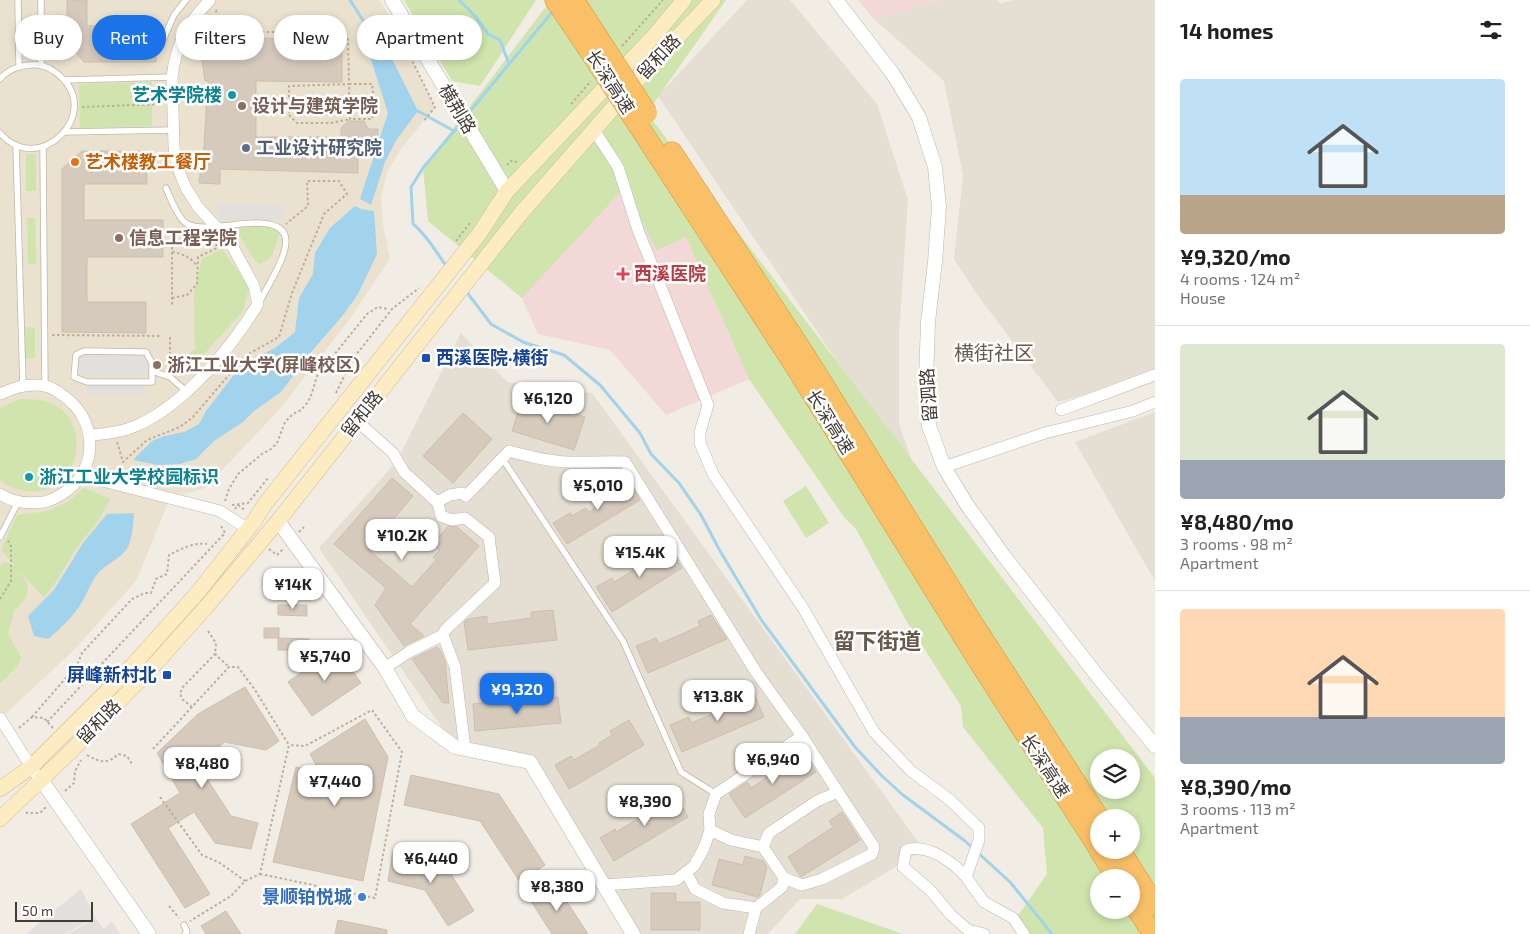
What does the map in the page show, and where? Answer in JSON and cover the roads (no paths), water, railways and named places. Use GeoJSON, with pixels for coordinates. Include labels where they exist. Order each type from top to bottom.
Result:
{"type":"FeatureCollection","features":[{"type":"Feature","properties":{"kind":"highway","name":"长深高速"},"geometry":{"type":"LineString","coordinates":[[564,3],[642,118],[979,662],[1090,836]]}},
{"type":"Feature","properties":{"kind":"highway","name":"长深高速"},"geometry":{"type":"LineString","coordinates":[[642,118],[805,355],[974,625],[1093,809]]}},
{"type":"Feature","properties":{"kind":"highway"},"geometry":{"type":"LineString","coordinates":[[1126,859],[1155,905]]}},
{"type":"Feature","properties":{"kind":"highway"},"geometry":{"type":"LineString","coordinates":[[1140,914],[1153,934]]}},
{"type":"Feature","properties":{"kind":"main road","name":"留和路"},"geometry":{"type":"LineString","coordinates":[[0,789],[31,768],[132,666],[199,591],[248,529],[430,285],[479,234],[507,191],[640,50],[684,0]]}},
{"type":"Feature","properties":{"kind":"main road","name":"留和路"},"geometry":{"type":"LineString","coordinates":[[0,819],[42,781],[156,663],[207,606],[278,521],[522,212],[649,67],[713,0]]}},
{"type":"Feature","properties":{"kind":"street","name":"横荆路"},"geometry":{"type":"LineString","coordinates":[[392,0],[507,191]]}},
{"type":"Feature","properties":{"kind":"street","name":"留泗路"},"geometry":{"type":"LineString","coordinates":[[836,0],[893,74],[919,117],[935,168],[939,206],[928,322],[926,380],[929,426],[944,467],[966,506],[1099,678],[1155,746]]}},
{"type":"Feature","properties":{"kind":"street"},"geometry":{"type":"LineString","coordinates":[[89,435],[114,432],[137,426],[158,414],[186,391],[222,356],[242,330],[258,304],[254,286],[230,242],[198,207],[186,188],[175,158],[172,77],[177,50],[187,26],[214,5]]}},
{"type":"Feature","properties":{"kind":"street"},"geometry":{"type":"LineString","coordinates":[[594,130],[618,167],[638,230],[708,405],[700,432],[700,443],[713,474],[803,608],[874,732],[911,771],[950,800],[979,828],[979,840],[968,872]]}},
{"type":"Feature","properties":{"kind":"street"},"geometry":{"type":"LineString","coordinates":[[1061,410],[1155,375]]}},
{"type":"Feature","properties":{"kind":"street"},"geometry":{"type":"LineString","coordinates":[[0,394],[24,386],[45,386],[61,394],[80,411],[86,422],[90,448],[88,461],[83,473],[74,485],[62,495],[48,501],[33,504],[18,502],[0,494]]}},
{"type":"Feature","properties":{"kind":"street"},"geometry":{"type":"LineString","coordinates":[[944,467],[1045,433],[1133,411],[1155,402]]}},
{"type":"Feature","properties":{"kind":"street"},"geometry":{"type":"LineString","coordinates":[[357,421],[393,453],[404,472],[437,502],[440,516],[452,520],[465,518],[489,537],[491,547],[494,583],[452,623],[443,635],[409,652],[385,668]]}},
{"type":"Feature","properties":{"kind":"street"},"geometry":{"type":"LineString","coordinates":[[437,502],[450,495],[462,493],[466,496],[509,451],[566,462],[625,462],[756,672],[802,736],[874,847],[872,854],[822,879],[802,886],[784,878],[762,848],[731,840],[710,830]]}},
{"type":"Feature","properties":{"kind":"street"},"geometry":{"type":"LineString","coordinates":[[83,473],[103,482],[220,511],[248,529]]}},
{"type":"Feature","properties":{"kind":"street"},"geometry":{"type":"LineString","coordinates":[[278,521],[385,668],[413,716],[455,747],[530,762],[633,934]]}},
{"type":"Feature","properties":{"kind":"street"},"geometry":{"type":"LineString","coordinates":[[443,635],[455,667],[465,749]]}},
{"type":"Feature","properties":{"kind":"street"},"geometry":{"type":"LineString","coordinates":[[0,718],[31,768],[149,934]]}},
{"type":"Feature","properties":{"kind":"street"},"geometry":{"type":"LineString","coordinates":[[604,885],[676,880],[694,866],[710,830],[710,814],[716,794],[802,736]]}},
{"type":"Feature","properties":{"kind":"street"},"geometry":{"type":"LineString","coordinates":[[762,848],[769,834],[817,801],[838,792]]}},
{"type":"Feature","properties":{"kind":"street"},"geometry":{"type":"LineString","coordinates":[[984,934],[968,930],[951,915],[930,890],[903,867],[906,850],[915,847],[930,850],[968,872],[984,902],[1013,918],[1024,934]]}},
{"type":"Feature","properties":{"kind":"street"},"geometry":{"type":"LineString","coordinates":[[686,872],[695,889],[723,903],[756,908]]}},
{"type":"Feature","properties":{"kind":"street"},"geometry":{"type":"LineString","coordinates":[[749,934],[756,908],[782,887],[784,878]]}},
{"type":"Feature","properties":{"kind":"lane"},"geometry":{"type":"LineString","coordinates":[[18,0],[19,67]]}},
{"type":"Feature","properties":{"kind":"lane"},"geometry":{"type":"LineString","coordinates":[[41,0],[41,65]]}},
{"type":"Feature","properties":{"kind":"lane"},"geometry":{"type":"LineString","coordinates":[[166,33],[174,15],[186,0]]}},
{"type":"Feature","properties":{"kind":"lane"},"geometry":{"type":"LineString","coordinates":[[0,133],[2,138],[16,145],[30,148],[43,147],[55,141],[65,132],[72,120],[74,107],[72,93],[65,80],[54,71],[41,65],[27,64],[13,68],[1,78]]}},
{"type":"Feature","properties":{"kind":"lane"},"geometry":{"type":"LineString","coordinates":[[65,80],[172,77]]}},
{"type":"Feature","properties":{"kind":"lane"},"geometry":{"type":"LineString","coordinates":[[65,132],[174,130]]}},
{"type":"Feature","properties":{"kind":"lane"},"geometry":{"type":"LineString","coordinates":[[16,145],[24,386]]}},
{"type":"Feature","properties":{"kind":"lane"},"geometry":{"type":"LineString","coordinates":[[43,147],[45,386]]}},
{"type":"Feature","properties":{"kind":"lane"},"geometry":{"type":"LineString","coordinates":[[166,188],[182,220],[187,224],[217,227],[243,223],[270,223],[281,228],[286,234],[286,248],[258,304]]}},
{"type":"Feature","properties":{"kind":"lane"},"geometry":{"type":"LineString","coordinates":[[84,351],[146,352],[152,363],[152,371],[152,382],[87,382],[74,377],[74,365],[76,355],[84,351]]}},
{"type":"Feature","properties":{"kind":"lane"},"geometry":{"type":"LineString","coordinates":[[152,371],[170,377],[186,391]]}},
{"type":"Feature","properties":{"kind":"lane"},"geometry":{"type":"LineString","coordinates":[[502,458],[623,641],[681,772],[716,794]]}},
{"type":"Feature","properties":{"kind":"lane"},"geometry":{"type":"LineString","coordinates":[[3,537],[18,502]]}},
{"type":"Feature","properties":{"kind":"lane"},"geometry":{"type":"LineString","coordinates":[[184,924],[187,932],[185,934]]}},
{"type":"Feature","properties":{"kind":"water"},"geometry":{"type":"Polygon","coordinates":[[[371,60],[392,60],[418,111],[397,139],[385,162],[371,205],[360,199],[388,113],[371,60]]]}},
{"type":"Feature","properties":{"kind":"water"},"geometry":{"type":"Polygon","coordinates":[[[355,206],[374,211],[377,254],[358,294],[281,392],[254,411],[243,422],[214,441],[196,459],[180,464],[158,465],[133,460],[152,441],[184,432],[199,424],[206,411],[233,376],[249,361],[275,348],[295,332],[299,298],[313,274],[315,253],[330,228],[355,206]]]}},
{"type":"Feature","properties":{"kind":"water"},"geometry":{"type":"Polygon","coordinates":[[[134,513],[131,539],[125,551],[99,572],[78,607],[58,631],[48,639],[34,636],[28,616],[54,590],[83,543],[107,514],[134,513]]]}},
{"type":"Feature","properties":{"kind":"waterway"},"geometry":{"type":"LineString","coordinates":[[350,0],[360,15]]}},
{"type":"Feature","properties":{"kind":"waterway"},"geometry":{"type":"LineString","coordinates":[[459,0],[475,16],[488,34],[500,40],[509,64]]}},
{"type":"Feature","properties":{"kind":"waterway"},"geometry":{"type":"LineString","coordinates":[[466,116],[553,11]]}},
{"type":"Feature","properties":{"kind":"waterway"},"geometry":{"type":"LineString","coordinates":[[418,111],[454,131]]}},
{"type":"Feature","properties":{"kind":"waterway"},"geometry":{"type":"LineString","coordinates":[[447,267],[427,238],[413,224],[411,187],[423,168],[461,123]]}},
{"type":"Feature","properties":{"kind":"waterway"},"geometry":{"type":"LineString","coordinates":[[466,291],[491,324],[523,342],[564,355],[600,385],[640,433],[651,454],[679,483],[701,515],[762,621],[855,747],[903,795],[965,841],[1010,882],[1052,934]]}},
{"type":"Feature","properties":{"kind":"place","name":"艺术学院楼"},"geometry":{"type":"Point","coordinates":[232,95]}},
{"type":"Feature","properties":{"kind":"place","name":"设计与建筑学院"},"geometry":{"type":"Point","coordinates":[242,106]}},
{"type":"Feature","properties":{"kind":"place","name":"工业设计研究院"},"geometry":{"type":"Point","coordinates":[246,148]}},
{"type":"Feature","properties":{"kind":"place","name":"艺术楼教工餐厅"},"geometry":{"type":"Point","coordinates":[75,162]}},
{"type":"Feature","properties":{"kind":"place","name":"信息工程学院"},"geometry":{"type":"Point","coordinates":[119,238]}},
{"type":"Feature","properties":{"kind":"place","name":"西溪医院"},"geometry":{"type":"Point","coordinates":[623,274]}},
{"type":"Feature","properties":{"kind":"place","name":"西溪医院·横街"},"geometry":{"type":"Point","coordinates":[426,358]}},
{"type":"Feature","properties":{"kind":"place","name":"浙江工业大学(屏峰校区)"},"geometry":{"type":"Point","coordinates":[157,365]}},
{"type":"Feature","properties":{"kind":"place","name":"浙江工业大学校园标识"},"geometry":{"type":"Point","coordinates":[29,477]}},
{"type":"Feature","properties":{"kind":"place","name":"屏峰新村北"},"geometry":{"type":"Point","coordinates":[167,675]}},
{"type":"Feature","properties":{"kind":"place","name":"景顺铂悦城"},"geometry":{"type":"Point","coordinates":[362,897]}},
{"type":"Feature","properties":{"kind":"district","name":"横街社区"},"geometry":{"type":"Point","coordinates":[994,353]}},
{"type":"Feature","properties":{"kind":"district","name":"留下街道"},"geometry":{"type":"Point","coordinates":[877,641]}}]}
